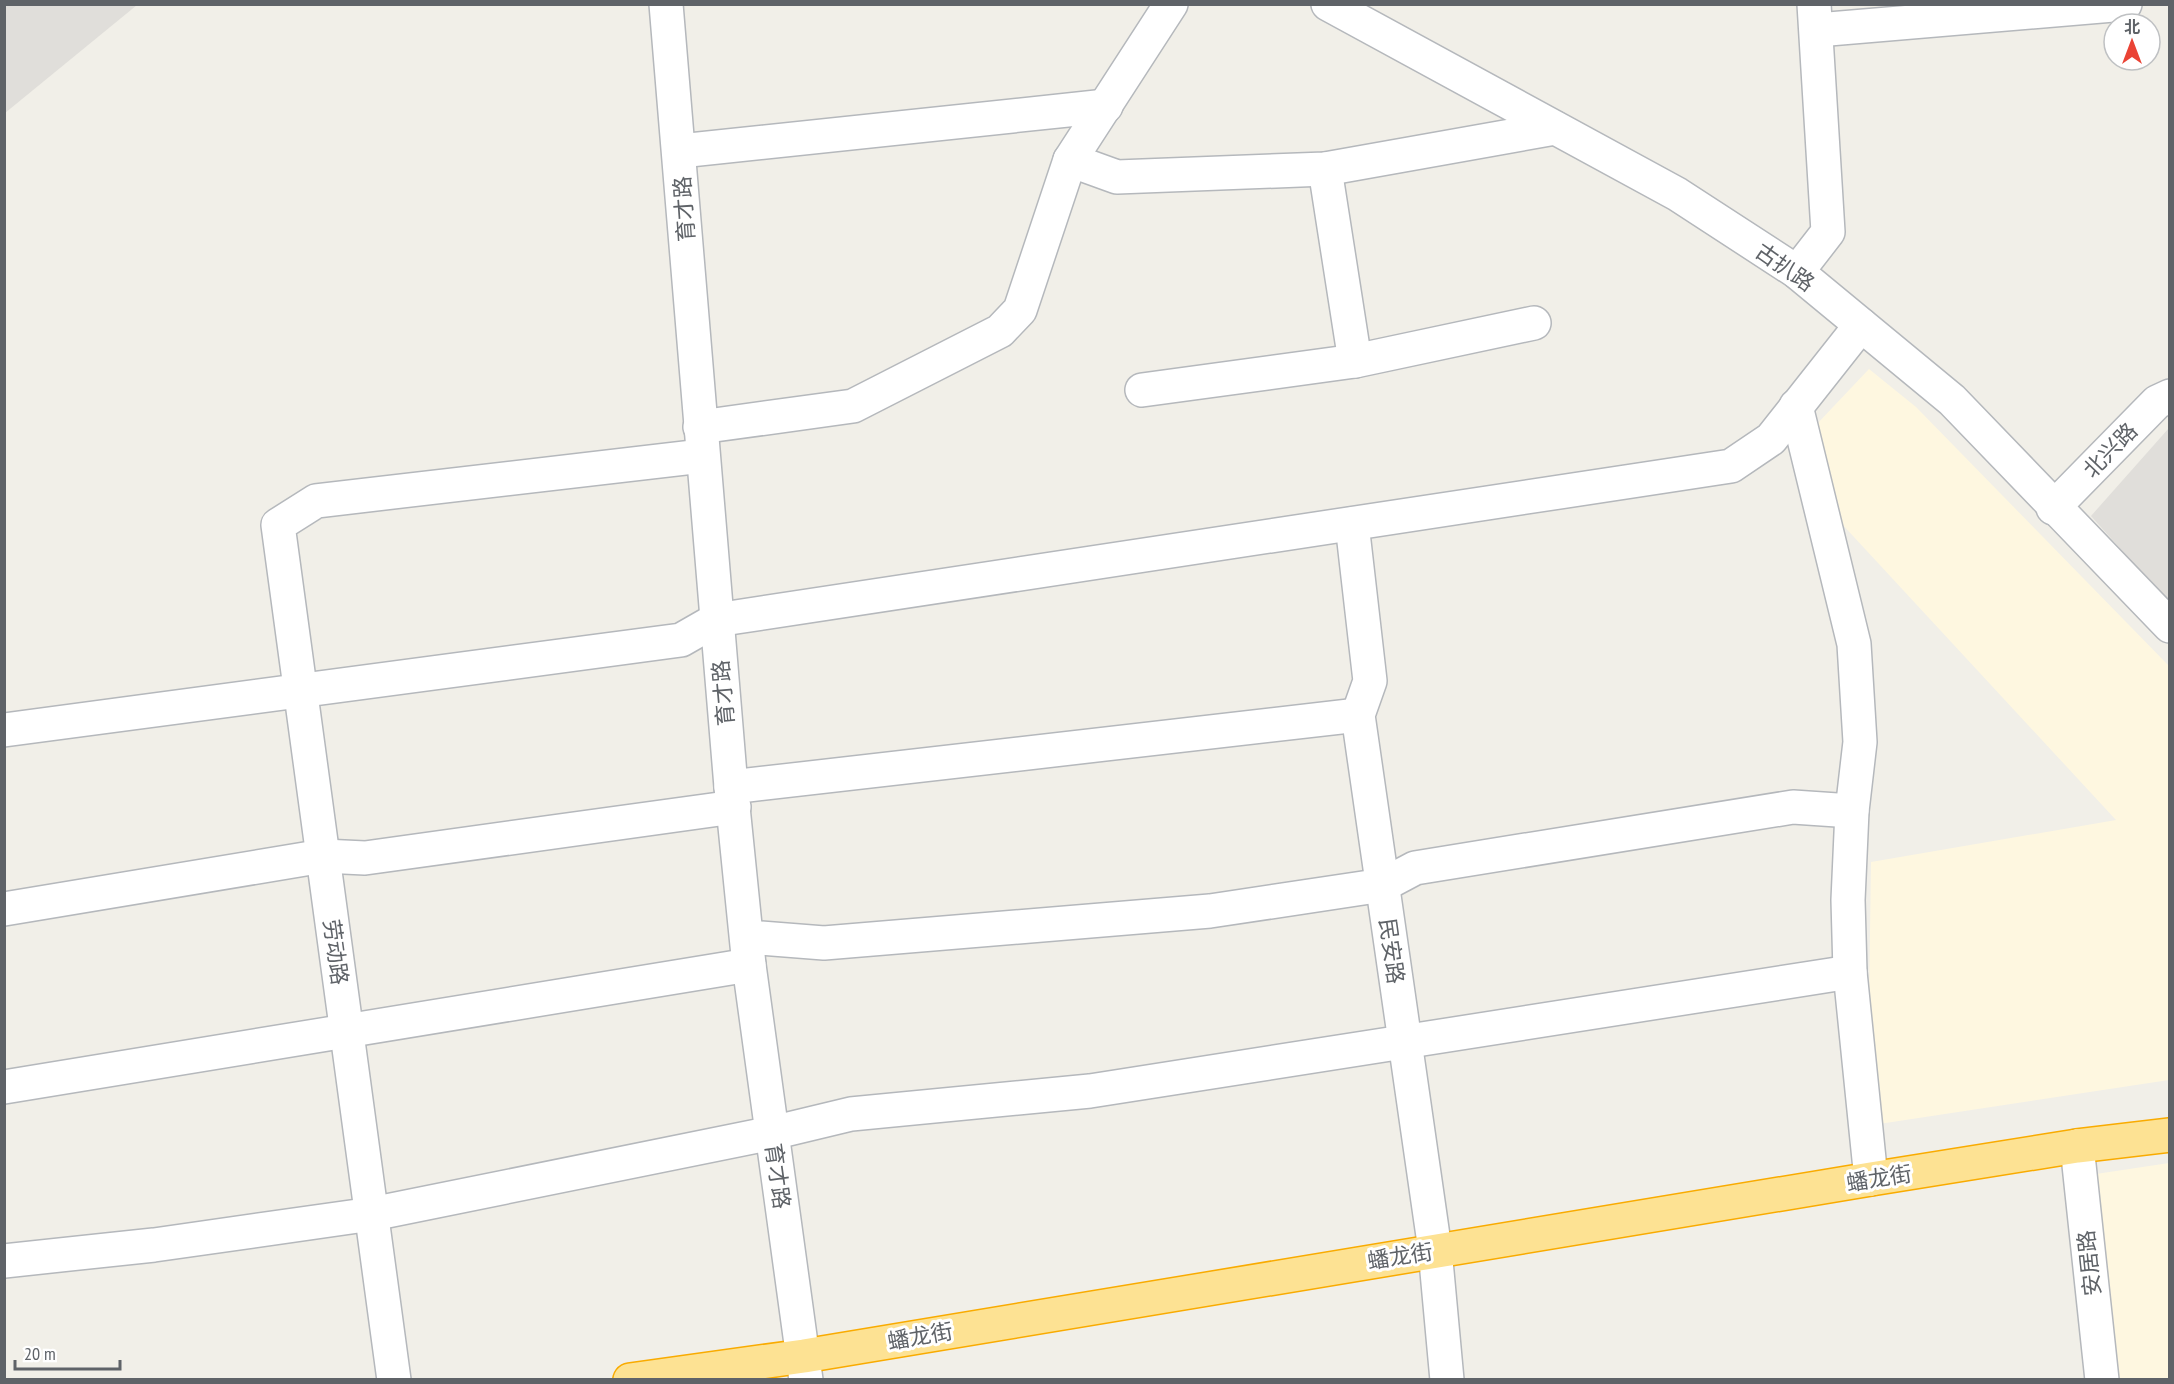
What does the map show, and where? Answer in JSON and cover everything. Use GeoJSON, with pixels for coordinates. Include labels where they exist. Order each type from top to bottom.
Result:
{"type":"FeatureCollection","features":[{"type":"Feature","properties":{"kind":"highway","name":"蟠龙街"},"geometry":{"type":"LineString","coordinates":[[630,1380],[805,1368],[1435,1250],[2077,1146],[2169,1135]]}},
{"type":"Feature","properties":{"kind":"street","name":"育才路"},"geometry":{"type":"LineString","coordinates":[[666,4],[732,797],[748,951],[805,1368]]}},
{"type":"Feature","properties":{"kind":"street"},"geometry":{"type":"LineString","coordinates":[[701,442],[853,406],[1000,331],[1020,310],[1070,160],[1171,4]]}},
{"type":"Feature","properties":{"kind":"street","name":"古扒路"},"geometry":{"type":"LineString","coordinates":[[1328,4],[1677,194],[1797,272],[1952,400],[2053,508],[2169,626]]}},
{"type":"Feature","properties":{"kind":"street"},"geometry":{"type":"LineString","coordinates":[[1797,272],[1828,232],[1815,17],[2126,4]]}},
{"type":"Feature","properties":{"kind":"street"},"geometry":{"type":"LineString","coordinates":[[680,151],[1106,106]]}},
{"type":"Feature","properties":{"kind":"street"},"geometry":{"type":"LineString","coordinates":[[1070,160],[1117,177],[1325,169],[1555,128]]}},
{"type":"Feature","properties":{"kind":"street"},"geometry":{"type":"LineString","coordinates":[[1325,169],[1355,361]]}},
{"type":"Feature","properties":{"kind":"street"},"geometry":{"type":"LineString","coordinates":[[1142,390],[1355,361],[1534,323]]}},
{"type":"Feature","properties":{"kind":"street"},"geometry":{"type":"LineString","coordinates":[[4,730],[681,640],[716,620],[1731,466],[1771,439],[1861,325]]}},
{"type":"Feature","properties":{"kind":"street","name":"北兴路"},"geometry":{"type":"LineString","coordinates":[[2053,508],[2157,402],[2169,396]]}},
{"type":"Feature","properties":{"kind":"street"},"geometry":{"type":"LineString","coordinates":[[1796,406],[1854,644],[1860,742],[1852,811],[1848,900],[1850,972],[1871,1179]]}},
{"type":"Feature","properties":{"kind":"street","name":"劳动路"},"geometry":{"type":"LineString","coordinates":[[394,1380],[278,525],[316,501],[701,442]]}},
{"type":"Feature","properties":{"kind":"street","name":"民安路"},"geometry":{"type":"LineString","coordinates":[[1352,524],[1370,681],[1358,715],[1435,1250],[1447,1380]]}},
{"type":"Feature","properties":{"kind":"street"},"geometry":{"type":"LineString","coordinates":[[4,909],[323,856],[365,858],[732,797],[1358,715]]}},
{"type":"Feature","properties":{"kind":"street"},"geometry":{"type":"LineString","coordinates":[[4,1087],[347,1029],[748,951],[1186,913],[1383,885],[1415,868],[1793,807],[1852,811]]}},
{"type":"Feature","properties":{"kind":"street"},"geometry":{"type":"LineString","coordinates":[[4,1261],[154,1245],[372,1214],[772,1133],[851,1114],[1090,1091],[1850,972]]}},
{"type":"Feature","properties":{"kind":"street","name":"安居路"},"geometry":{"type":"LineString","coordinates":[[2077,1146],[2102,1380]]}},
{"type":"Feature","properties":{"kind":"shaded area"},"geometry":{"type":"Polygon","coordinates":[[[5,4],[137,4],[137,5],[5,113],[5,4]]]}},
{"type":"Feature","properties":{"kind":"shaded area"},"geometry":{"type":"Polygon","coordinates":[[[1869,369],[1916,407],[2169,666],[2169,1080],[1879,1124],[1869,1004],[1871,862],[2116,820],[1841,523],[1816,425],[1869,369]]]}},
{"type":"Feature","properties":{"kind":"shaded area"},"geometry":{"type":"Polygon","coordinates":[[[2169,428],[2169,603],[2091,516],[2169,428]]]}},
{"type":"Feature","properties":{"kind":"shaded area"},"geometry":{"type":"Polygon","coordinates":[[[2169,1163],[2169,1379],[2115,1379],[2096,1174],[2169,1163]]]}}]}
